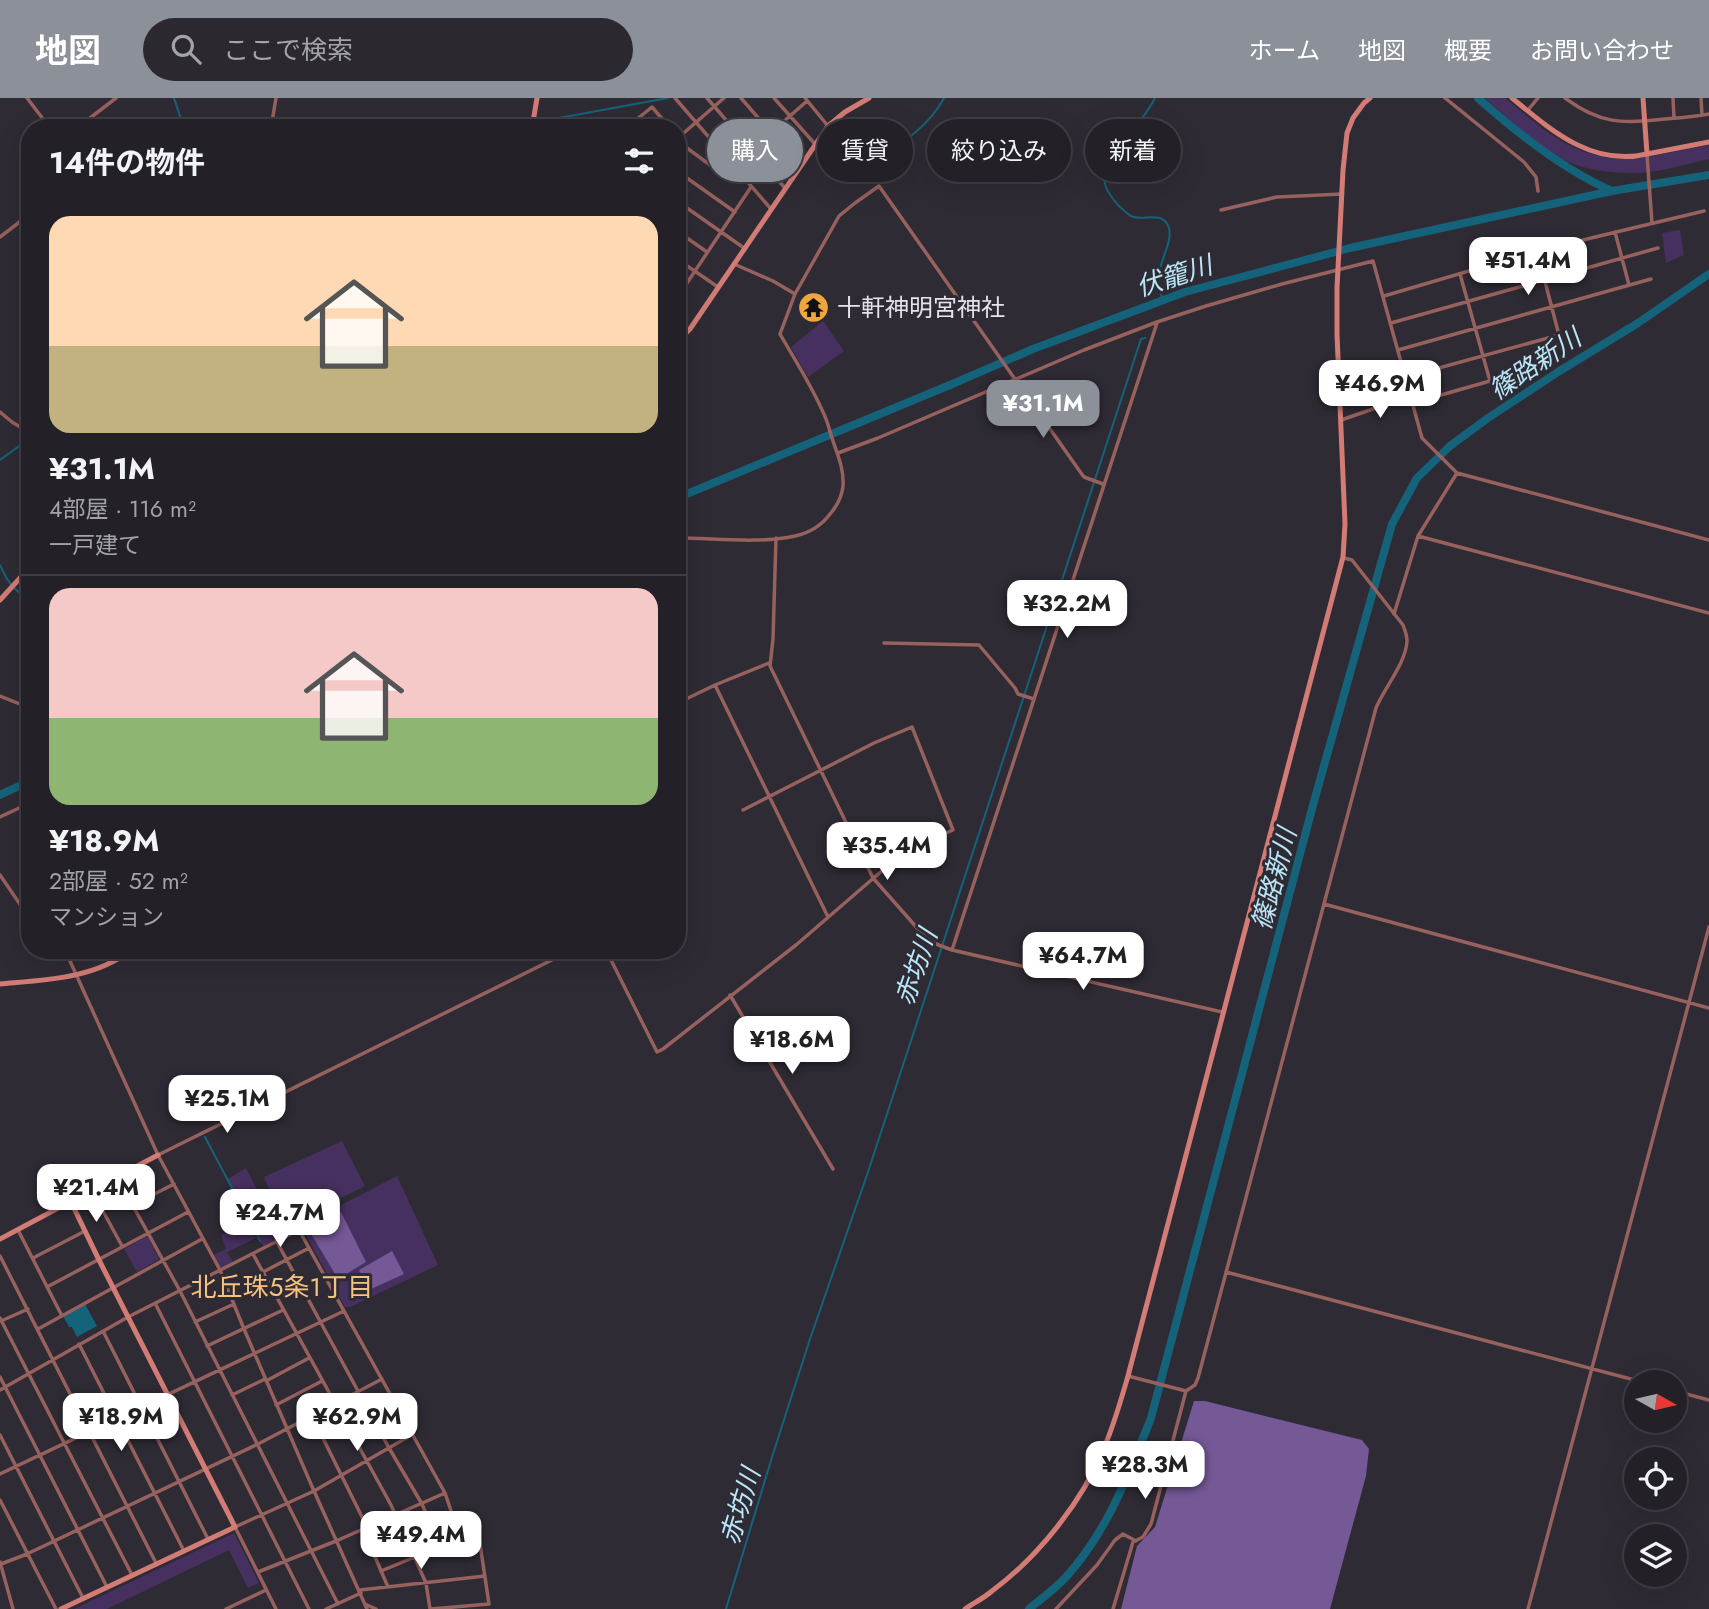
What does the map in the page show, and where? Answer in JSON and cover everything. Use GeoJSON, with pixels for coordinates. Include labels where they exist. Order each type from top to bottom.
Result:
{"type":"FeatureCollection","features":[{"type":"Feature","properties":{"kind":"street"},"geometry":{"type":"LineString","coordinates":[[27,98],[43,119]]}},
{"type":"Feature","properties":{"kind":"street"},"geometry":{"type":"LineString","coordinates":[[89,119],[116,98]]}},
{"type":"Feature","properties":{"kind":"street"},"geometry":{"type":"LineString","coordinates":[[272,119],[276,98]]}},
{"type":"Feature","properties":{"kind":"street"},"geometry":{"type":"LineString","coordinates":[[534,119],[537,98]]}},
{"type":"Feature","properties":{"kind":"street"},"geometry":{"type":"LineString","coordinates":[[675,98],[707,136]]}},
{"type":"Feature","properties":{"kind":"street"},"geometry":{"type":"LineString","coordinates":[[707,98],[725,119]]}},
{"type":"Feature","properties":{"kind":"street"},"geometry":{"type":"LineString","coordinates":[[686,130],[724,98]]}},
{"type":"Feature","properties":{"kind":"street"},"geometry":{"type":"LineString","coordinates":[[741,98],[760,119]]}},
{"type":"Feature","properties":{"kind":"street"},"geometry":{"type":"LineString","coordinates":[[775,98],[815,144]]}},
{"type":"Feature","properties":{"kind":"street"},"geometry":{"type":"LineString","coordinates":[[836,119],[869,98]]}},
{"type":"Feature","properties":{"kind":"street"},"geometry":{"type":"LineString","coordinates":[[965,1609],[993,1591],[1027,1560],[1056,1528],[1076,1500],[1104,1450],[1128,1376],[1343,557],[1345,524],[1337,269],[1347,133],[1353,118],[1370,98]]}},
{"type":"Feature","properties":{"kind":"street"},"geometry":{"type":"LineString","coordinates":[[1445,98],[1524,162],[1536,177],[1538,191]]}},
{"type":"Feature","properties":{"kind":"street"},"geometry":{"type":"LineString","coordinates":[[1512,98],[1558,135],[1588,150],[1616,156],[1647,154],[1709,142]]}},
{"type":"Feature","properties":{"kind":"street"},"geometry":{"type":"LineString","coordinates":[[1528,110],[1538,98]]}},
{"type":"Feature","properties":{"kind":"street"},"geometry":{"type":"LineString","coordinates":[[1565,98],[1594,116],[1612,121],[1644,121],[1709,114]]}},
{"type":"Feature","properties":{"kind":"street"},"geometry":{"type":"LineString","coordinates":[[1643,98],[1652,223]]}},
{"type":"Feature","properties":{"kind":"street"},"geometry":{"type":"LineString","coordinates":[[1673,98],[1674,118]]}},
{"type":"Feature","properties":{"kind":"street"},"geometry":{"type":"LineString","coordinates":[[1701,98],[1702,115]]}},
{"type":"Feature","properties":{"kind":"street"},"geometry":{"type":"LineString","coordinates":[[786,119],[806,99],[822,119]]}},
{"type":"Feature","properties":{"kind":"street"},"geometry":{"type":"LineString","coordinates":[[637,119],[652,107],[662,119]]}},
{"type":"Feature","properties":{"kind":"street"},"geometry":{"type":"LineString","coordinates":[[803,162],[817,141]]}},
{"type":"Feature","properties":{"kind":"street"},"geometry":{"type":"LineString","coordinates":[[686,147],[707,163]]}},
{"type":"Feature","properties":{"kind":"street"},"geometry":{"type":"LineString","coordinates":[[686,177],[735,212]]}},
{"type":"Feature","properties":{"kind":"street"},"geometry":{"type":"LineString","coordinates":[[747,182],[771,209]]}},
{"type":"Feature","properties":{"kind":"street"},"geometry":{"type":"LineString","coordinates":[[780,182],[785,188]]}},
{"type":"Feature","properties":{"kind":"street"},"geometry":{"type":"LineString","coordinates":[[686,333],[789,182]]}},
{"type":"Feature","properties":{"kind":"street"},"geometry":{"type":"LineString","coordinates":[[686,538],[792,537],[812,531],[837,505],[843,485],[838,453],[815,395],[780,334],[795,294],[839,216],[879,186],[1084,477],[1104,485]]}},
{"type":"Feature","properties":{"kind":"street"},"geometry":{"type":"LineString","coordinates":[[686,284],[751,187]]}},
{"type":"Feature","properties":{"kind":"street"},"geometry":{"type":"LineString","coordinates":[[1222,210],[1277,197],[1342,194]]}},
{"type":"Feature","properties":{"kind":"street"},"geometry":{"type":"LineString","coordinates":[[686,207],[744,248]]}},
{"type":"Feature","properties":{"kind":"street"},"geometry":{"type":"LineString","coordinates":[[1384,296],[1537,251],[1704,211]]}},
{"type":"Feature","properties":{"kind":"street"},"geometry":{"type":"LineString","coordinates":[[0,237],[21,221]]}},
{"type":"Feature","properties":{"kind":"street"},"geometry":{"type":"LineString","coordinates":[[1615,232],[1629,285]]}},
{"type":"Feature","properties":{"kind":"street"},"geometry":{"type":"LineString","coordinates":[[686,237],[708,252]]}},
{"type":"Feature","properties":{"kind":"street"},"geometry":{"type":"LineString","coordinates":[[1391,323],[1658,248]]}},
{"type":"Feature","properties":{"kind":"street"},"geometry":{"type":"LineString","coordinates":[[1406,377],[1559,335],[1537,251]]}},
{"type":"Feature","properties":{"kind":"street"},"geometry":{"type":"LineString","coordinates":[[838,453],[1014,377],[1157,322],[1282,284],[1373,261],[1424,439],[1452,469],[1457,473],[1709,540]]}},
{"type":"Feature","properties":{"kind":"street"},"geometry":{"type":"LineString","coordinates":[[734,264],[774,281],[795,294]]}},
{"type":"Feature","properties":{"kind":"street"},"geometry":{"type":"LineString","coordinates":[[686,265],[718,287]]}},
{"type":"Feature","properties":{"kind":"street"},"geometry":{"type":"LineString","coordinates":[[1413,403],[1490,381],[1460,274]]}},
{"type":"Feature","properties":{"kind":"street"},"geometry":{"type":"LineString","coordinates":[[1398,350],[1651,279]]}},
{"type":"Feature","properties":{"kind":"street"},"geometry":{"type":"LineString","coordinates":[[951,949],[1157,322]]}},
{"type":"Feature","properties":{"kind":"street"},"geometry":{"type":"LineString","coordinates":[[1341,420],[1411,396]]}},
{"type":"Feature","properties":{"kind":"street"},"geometry":{"type":"LineString","coordinates":[[0,412],[21,428]]}},
{"type":"Feature","properties":{"kind":"street"},"geometry":{"type":"LineString","coordinates":[[1394,614],[1418,536],[1457,473]]}},
{"type":"Feature","properties":{"kind":"street"},"geometry":{"type":"LineString","coordinates":[[1418,536],[1709,613]]}},
{"type":"Feature","properties":{"kind":"street"},"geometry":{"type":"LineString","coordinates":[[776,538],[773,639],[769,663],[873,878],[926,938],[951,949],[1224,1013]]}},
{"type":"Feature","properties":{"kind":"street"},"geometry":{"type":"LineString","coordinates":[[1128,1376],[1179,1391],[1186,1391],[1195,1385],[1198,1378],[1376,708],[1404,654],[1407,642],[1403,625],[1352,560],[1343,557]]}},
{"type":"Feature","properties":{"kind":"street"},"geometry":{"type":"LineString","coordinates":[[0,600],[21,576]]}},
{"type":"Feature","properties":{"kind":"street"},"geometry":{"type":"LineString","coordinates":[[884,643],[979,645],[1020,695],[1032,699]]}},
{"type":"Feature","properties":{"kind":"street"},"geometry":{"type":"LineString","coordinates":[[686,699],[769,663]]}},
{"type":"Feature","properties":{"kind":"street"},"geometry":{"type":"LineString","coordinates":[[715,685],[828,917]]}},
{"type":"Feature","properties":{"kind":"street"},"geometry":{"type":"LineString","coordinates":[[0,695],[21,704]]}},
{"type":"Feature","properties":{"kind":"street"},"geometry":{"type":"LineString","coordinates":[[610,959],[657,1052],[796,945],[898,858],[953,830],[912,727],[874,743],[743,810]]}},
{"type":"Feature","properties":{"kind":"street"},"geometry":{"type":"LineString","coordinates":[[0,817],[21,807]]}},
{"type":"Feature","properties":{"kind":"street"},"geometry":{"type":"LineString","coordinates":[[0,875],[21,906]]}},
{"type":"Feature","properties":{"kind":"street"},"geometry":{"type":"LineString","coordinates":[[1324,904],[1709,1008]]}},
{"type":"Feature","properties":{"kind":"street"},"geometry":{"type":"LineString","coordinates":[[1528,1609],[1709,927]]}},
{"type":"Feature","properties":{"kind":"street"},"geometry":{"type":"LineString","coordinates":[[69,959],[158,1155],[220,1270],[265,1380],[366,1606],[376,1609]]}},
{"type":"Feature","properties":{"kind":"street"},"geometry":{"type":"LineString","coordinates":[[0,984],[77,975],[103,968],[120,959]]}},
{"type":"Feature","properties":{"kind":"street"},"geometry":{"type":"LineString","coordinates":[[0,1239],[158,1155],[554,959]]}},
{"type":"Feature","properties":{"kind":"street"},"geometry":{"type":"LineString","coordinates":[[730,995],[833,1169]]}},
{"type":"Feature","properties":{"kind":"street"},"geometry":{"type":"LineString","coordinates":[[117,1177],[180,1291],[338,1604]]}},
{"type":"Feature","properties":{"kind":"street"},"geometry":{"type":"LineString","coordinates":[[133,1205],[174,1184]]}},
{"type":"Feature","properties":{"kind":"street"},"geometry":{"type":"LineString","coordinates":[[92,1191],[122,1246]]}},
{"type":"Feature","properties":{"kind":"street"},"geometry":{"type":"LineString","coordinates":[[71,1202],[276,1609]]}},
{"type":"Feature","properties":{"kind":"street"},"geometry":{"type":"LineString","coordinates":[[47,1287],[188,1212]]}},
{"type":"Feature","properties":{"kind":"street"},"geometry":{"type":"LineString","coordinates":[[18,1230],[62,1316]]}},
{"type":"Feature","properties":{"kind":"street"},"geometry":{"type":"LineString","coordinates":[[0,1390],[128,1317],[299,1230],[445,1493],[464,1549]]}},
{"type":"Feature","properties":{"kind":"street"},"geometry":{"type":"LineString","coordinates":[[33,1258],[85,1231]]}},
{"type":"Feature","properties":{"kind":"street"},"geometry":{"type":"LineString","coordinates":[[38,1329],[202,1239]]}},
{"type":"Feature","properties":{"kind":"street"},"geometry":{"type":"LineString","coordinates":[[277,1242],[422,1504],[443,1553]]}},
{"type":"Feature","properties":{"kind":"street"},"geometry":{"type":"LineString","coordinates":[[262,1272],[309,1248]]}},
{"type":"Feature","properties":{"kind":"street"},"geometry":{"type":"LineString","coordinates":[[253,1254],[396,1515],[415,1557],[426,1583],[429,1609],[489,1604],[480,1544],[415,1557],[381,1571]]}},
{"type":"Feature","properties":{"kind":"street"},"geometry":{"type":"LineString","coordinates":[[0,1256],[157,1564]]}},
{"type":"Feature","properties":{"kind":"street"},"geometry":{"type":"LineString","coordinates":[[1226,1272],[1624,1377]]}},
{"type":"Feature","properties":{"kind":"street"},"geometry":{"type":"LineString","coordinates":[[155,1303],[310,1609]]}},
{"type":"Feature","properties":{"kind":"street"},"geometry":{"type":"LineString","coordinates":[[195,1322],[234,1304]]}},
{"type":"Feature","properties":{"kind":"street"},"geometry":{"type":"LineString","coordinates":[[28,1309],[1,1320],[132,1576]]}},
{"type":"Feature","properties":{"kind":"street"},"geometry":{"type":"LineString","coordinates":[[207,1346],[282,1310]]}},
{"type":"Feature","properties":{"kind":"street"},"geometry":{"type":"LineString","coordinates":[[0,1474],[344,1311]]}},
{"type":"Feature","properties":{"kind":"street"},"geometry":{"type":"LineString","coordinates":[[103,1331],[208,1539]]}},
{"type":"Feature","properties":{"kind":"street"},"geometry":{"type":"LineString","coordinates":[[79,1344],[184,1550]]}},
{"type":"Feature","properties":{"kind":"street"},"geometry":{"type":"LineString","coordinates":[[232,1395],[309,1358]]}},
{"type":"Feature","properties":{"kind":"street"},"geometry":{"type":"LineString","coordinates":[[0,1377],[108,1587]]}},
{"type":"Feature","properties":{"kind":"street"},"geometry":{"type":"LineString","coordinates":[[13,1609],[1,1563],[27,1554],[258,1444],[382,1379]]}},
{"type":"Feature","properties":{"kind":"street"},"geometry":{"type":"LineString","coordinates":[[276,1405],[322,1381]]}},
{"type":"Feature","properties":{"kind":"street"},"geometry":{"type":"LineString","coordinates":[[1114,1609],[1133,1542],[1143,1537],[1151,1524],[1186,1391]]}},
{"type":"Feature","properties":{"kind":"street"},"geometry":{"type":"LineString","coordinates":[[1687,1394],[1709,1400]]}},
{"type":"Feature","properties":{"kind":"street"},"geometry":{"type":"LineString","coordinates":[[312,1416],[365,1528],[388,1587]]}},
{"type":"Feature","properties":{"kind":"street"},"geometry":{"type":"LineString","coordinates":[[61,1609],[314,1491],[413,1434]]}},
{"type":"Feature","properties":{"kind":"street"},"geometry":{"type":"LineString","coordinates":[[0,1435],[83,1598]]}},
{"type":"Feature","properties":{"kind":"street"},"geometry":{"type":"LineString","coordinates":[[258,1572],[445,1493]]}},
{"type":"Feature","properties":{"kind":"street"},"geometry":{"type":"LineString","coordinates":[[0,1500],[56,1609]]}},
{"type":"Feature","properties":{"kind":"street"},"geometry":{"type":"LineString","coordinates":[[1056,1609],[1097,1565],[1115,1540],[1123,1534],[1136,1541]]}},
{"type":"Feature","properties":{"kind":"street"},"geometry":{"type":"LineString","coordinates":[[373,1553],[406,1538]]}},
{"type":"Feature","properties":{"kind":"street"},"geometry":{"type":"LineString","coordinates":[[326,1609],[360,1592],[485,1576]]}},
{"type":"Feature","properties":{"kind":"street"},"geometry":{"type":"LineString","coordinates":[[226,1609],[267,1590]]}},
{"type":"Feature","properties":{"kind":"shaded area"},"geometry":{"type":"Polygon","coordinates":[[[1485,98],[1505,98],[1566,144],[1607,158],[1637,159],[1709,145],[1709,159],[1644,173],[1583,167],[1565,160],[1541,145],[1485,98]]]}},
{"type":"Feature","properties":{"kind":"shaded area"},"geometry":{"type":"Polygon","coordinates":[[[1680,230],[1684,255],[1666,263],[1662,233],[1680,230]]]}},
{"type":"Feature","properties":{"kind":"shaded area"},"geometry":{"type":"Polygon","coordinates":[[[823,321],[844,351],[808,377],[791,347],[823,321]]]}},
{"type":"Feature","properties":{"kind":"shaded area"},"geometry":{"type":"Polygon","coordinates":[[[342,1141],[365,1186],[285,1226],[264,1177],[342,1141]]]}},
{"type":"Feature","properties":{"kind":"shaded area"},"geometry":{"type":"Polygon","coordinates":[[[246,1168],[281,1237],[263,1246],[228,1179],[246,1168]]]}},
{"type":"Feature","properties":{"kind":"shaded area"},"geometry":{"type":"Polygon","coordinates":[[[397,1176],[438,1265],[345,1307],[301,1226],[397,1176]]]}},
{"type":"Feature","properties":{"kind":"shaded area"},"geometry":{"type":"Polygon","coordinates":[[[341,1212],[366,1262],[338,1279],[307,1227],[341,1212]]]}},
{"type":"Feature","properties":{"kind":"shaded area"},"geometry":{"type":"Polygon","coordinates":[[[245,1216],[256,1238],[227,1252],[233,1262],[221,1268],[214,1255],[226,1249],[221,1235],[245,1216]]]}},
{"type":"Feature","properties":{"kind":"shaded area"},"geometry":{"type":"Polygon","coordinates":[[[148,1237],[159,1259],[137,1272],[124,1249],[148,1237]]]}},
{"type":"Feature","properties":{"kind":"shaded area"},"geometry":{"type":"Polygon","coordinates":[[[392,1251],[404,1274],[369,1290],[359,1270],[392,1251]]]}},
{"type":"Feature","properties":{"kind":"shaded area"},"geometry":{"type":"Polygon","coordinates":[[[1194,1401],[1205,1401],[1362,1440],[1369,1449],[1366,1476],[1330,1609],[1121,1609],[1137,1546],[1155,1527],[1194,1401]]]}},
{"type":"Feature","properties":{"kind":"shaded area"},"geometry":{"type":"Polygon","coordinates":[[[234,1533],[259,1583],[248,1588],[229,1550],[107,1609],[74,1609],[234,1533]]]}},
{"type":"Feature","properties":{"kind":"water"},"geometry":{"type":"Polygon","coordinates":[[[85,1304],[97,1326],[77,1337],[63,1316],[85,1304]]]}},
{"type":"Feature","properties":{"kind":"waterway"},"geometry":{"type":"LineString","coordinates":[[174,98],[181,119]]}},
{"type":"Feature","properties":{"kind":"waterway"},"geometry":{"type":"LineString","coordinates":[[553,119],[668,98]]}},
{"type":"Feature","properties":{"kind":"waterway","name":"赤坊川"},"geometry":{"type":"LineString","coordinates":[[913,133],[931,117],[944,98]]}},
{"type":"Feature","properties":{"kind":"waterway","name":"赤坊川"},"geometry":{"type":"LineString","coordinates":[[1155,98],[1108,163],[1104,181],[1111,196],[1130,215],[1157,217],[1166,222],[1169,228],[1169,240],[1158,280],[1163,300]]}},
{"type":"Feature","properties":{"kind":"waterway"},"geometry":{"type":"LineString","coordinates":[[1478,98],[1542,150],[1576,173],[1612,191]]}},
{"type":"Feature","properties":{"kind":"waterway","name":"伏籠川"},"geometry":{"type":"LineString","coordinates":[[686,494],[1033,349],[1185,292],[1350,248],[1612,191],[1709,175]]}},
{"type":"Feature","properties":{"kind":"waterway","name":"篠路新川"},"geometry":{"type":"LineString","coordinates":[[1029,1609],[1053,1590],[1081,1560],[1105,1522],[1151,1418],[1313,805],[1392,524],[1417,478],[1450,446],[1488,418],[1638,323],[1709,274]]}},
{"type":"Feature","properties":{"kind":"waterway","name":"赤坊川"},"geometry":{"type":"LineString","coordinates":[[726,1609],[810,1339],[868,1172],[1141,339],[1145,338]]}},
{"type":"Feature","properties":{"kind":"waterway"},"geometry":{"type":"LineString","coordinates":[[0,460],[21,445]]}},
{"type":"Feature","properties":{"kind":"waterway"},"geometry":{"type":"LineString","coordinates":[[0,565],[6,577],[21,593]]}},
{"type":"Feature","properties":{"kind":"waterway","name":"伏籠川"},"geometry":{"type":"LineString","coordinates":[[0,795],[21,785]]}},
{"type":"Feature","properties":{"kind":"waterway"},"geometry":{"type":"LineString","coordinates":[[205,1137],[260,1241]]}},
{"type":"Feature","properties":{"kind":"place","name":"十軒神明宮神社"},"geometry":{"type":"Point","coordinates":[814,307]}},
{"type":"Feature","properties":{"kind":"district","name":"北丘珠5条1丁目"},"geometry":{"type":"Point","coordinates":[282,1287]}}]}
